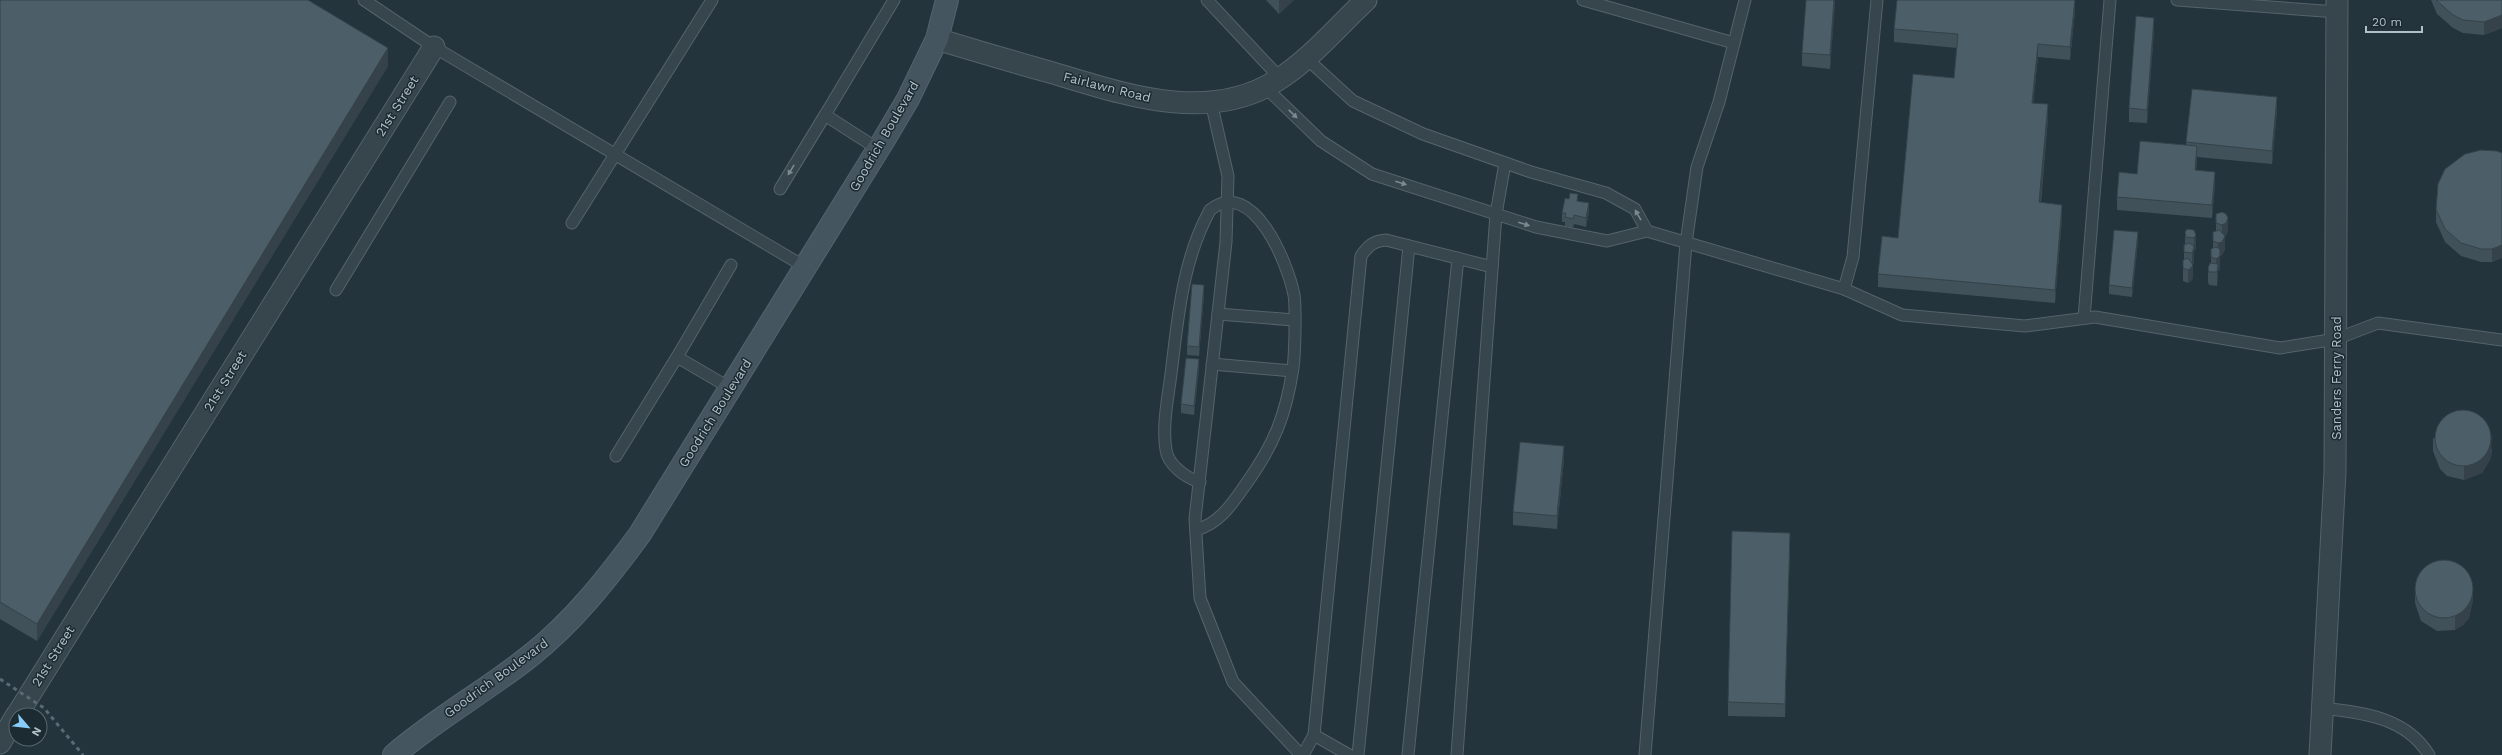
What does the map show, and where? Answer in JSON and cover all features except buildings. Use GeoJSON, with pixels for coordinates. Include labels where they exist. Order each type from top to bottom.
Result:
{"type":"FeatureCollection","features":[{"type":"Feature","properties":{"kind":"street","name":"Goodrich Boulevard"},"geometry":{"type":"LineString","coordinates":[[394,755],[416,736],[530,657],[582,608],[640,534],[908,99],[937,39],[947,0]]}},
{"type":"Feature","properties":{"kind":"street","name":"Fairlawn Road"},"geometry":{"type":"LineString","coordinates":[[937,39],[1121,93],[1166,101],[1211,102],[1234,98],[1272,82],[1306,58],[1366,0]]}},
{"type":"Feature","properties":{"kind":"street","name":"Sanders Ferry Road"},"geometry":{"type":"LineString","coordinates":[[2320,755],[2336,472],[2337,6]]}},
{"type":"Feature","properties":{"kind":"street","name":"21st Street"},"geometry":{"type":"LineString","coordinates":[[22,707],[434,47]]}},
{"type":"Feature","properties":{"kind":"street","name":"21st Street"},"geometry":{"type":"LineString","coordinates":[[0,743],[8,730]]}},
{"type":"Feature","properties":{"kind":"lane"},"geometry":{"type":"LineString","coordinates":[[364,0],[434,47],[805,267]]}},
{"type":"Feature","properties":{"kind":"lane"},"geometry":{"type":"LineString","coordinates":[[572,223],[712,0]]}},
{"type":"Feature","properties":{"kind":"lane"},"geometry":{"type":"LineString","coordinates":[[780,189],[894,0]]}},
{"type":"Feature","properties":{"kind":"lane"},"geometry":{"type":"LineString","coordinates":[[1207,0],[1321,141],[1372,174],[1536,228],[1607,240],[1647,231],[1844,290],[1902,315],[2025,326],[2095,317],[2280,348],[2336,339],[2378,323],[2502,340]]}},
{"type":"Feature","properties":{"kind":"lane"},"geometry":{"type":"LineString","coordinates":[[1583,0],[1734,42]]}},
{"type":"Feature","properties":{"kind":"lane"},"geometry":{"type":"LineString","coordinates":[[1645,755],[1686,243],[1697,167],[1719,102],[1745,0]]}},
{"type":"Feature","properties":{"kind":"lane"},"geometry":{"type":"LineString","coordinates":[[1844,290],[1853,256],[1877,0]]}},
{"type":"Feature","properties":{"kind":"lane"},"geometry":{"type":"LineString","coordinates":[[2084,318],[2110,0]]}},
{"type":"Feature","properties":{"kind":"lane"},"geometry":{"type":"LineString","coordinates":[[2177,0],[2337,6]]}},
{"type":"Feature","properties":{"kind":"lane"},"geometry":{"type":"LineString","coordinates":[[1306,58],[1353,101],[1423,134],[1505,163],[1606,194],[1635,209],[1647,231]]}},
{"type":"Feature","properties":{"kind":"lane"},"geometry":{"type":"LineString","coordinates":[[336,290],[450,102]]}},
{"type":"Feature","properties":{"kind":"lane"},"geometry":{"type":"LineString","coordinates":[[1211,102],[1228,176],[1226,242],[1212,364],[1196,530],[1200,598],[1233,682],[1302,755],[1314,735],[1361,256],[1368,246],[1377,241],[1386,240],[1492,267]]}},
{"type":"Feature","properties":{"kind":"lane"},"geometry":{"type":"LineString","coordinates":[[825,115],[878,149]]}},
{"type":"Feature","properties":{"kind":"lane"},"geometry":{"type":"LineString","coordinates":[[1457,755],[1496,214],[1505,163]]}},
{"type":"Feature","properties":{"kind":"lane"},"geometry":{"type":"LineString","coordinates":[[1196,530],[1205,527],[1224,515],[1260,464],[1284,417],[1292,371],[1294,296],[1281,258],[1265,225],[1258,216],[1243,206],[1227,203],[1216,206],[1210,210],[1189,257],[1181,296],[1166,418],[1166,451],[1172,463],[1187,477],[1200,482]]}},
{"type":"Feature","properties":{"kind":"lane"},"geometry":{"type":"LineString","coordinates":[[1358,755],[1409,246]]}},
{"type":"Feature","properties":{"kind":"lane"},"geometry":{"type":"LineString","coordinates":[[1408,755],[1458,258]]}},
{"type":"Feature","properties":{"kind":"lane"},"geometry":{"type":"LineString","coordinates":[[616,456],[731,265]]}},
{"type":"Feature","properties":{"kind":"lane"},"geometry":{"type":"LineString","coordinates":[[1218,314],[1294,320]]}},
{"type":"Feature","properties":{"kind":"lane"},"geometry":{"type":"LineString","coordinates":[[677,357],[730,388]]}},
{"type":"Feature","properties":{"kind":"lane"},"geometry":{"type":"LineString","coordinates":[[1212,364],[1292,371]]}},
{"type":"Feature","properties":{"kind":"lane"},"geometry":{"type":"LineString","coordinates":[[2323,708],[2370,714],[2386,719],[2412,735],[2423,745],[2429,755]]}},
{"type":"Feature","properties":{"kind":"lane"},"geometry":{"type":"LineString","coordinates":[[1314,735],[1349,755]]}},
{"type":"Feature","properties":{"kind":"railway"},"geometry":{"type":"LineString","coordinates":[[0,679],[44,708],[83,755]]}}]}
